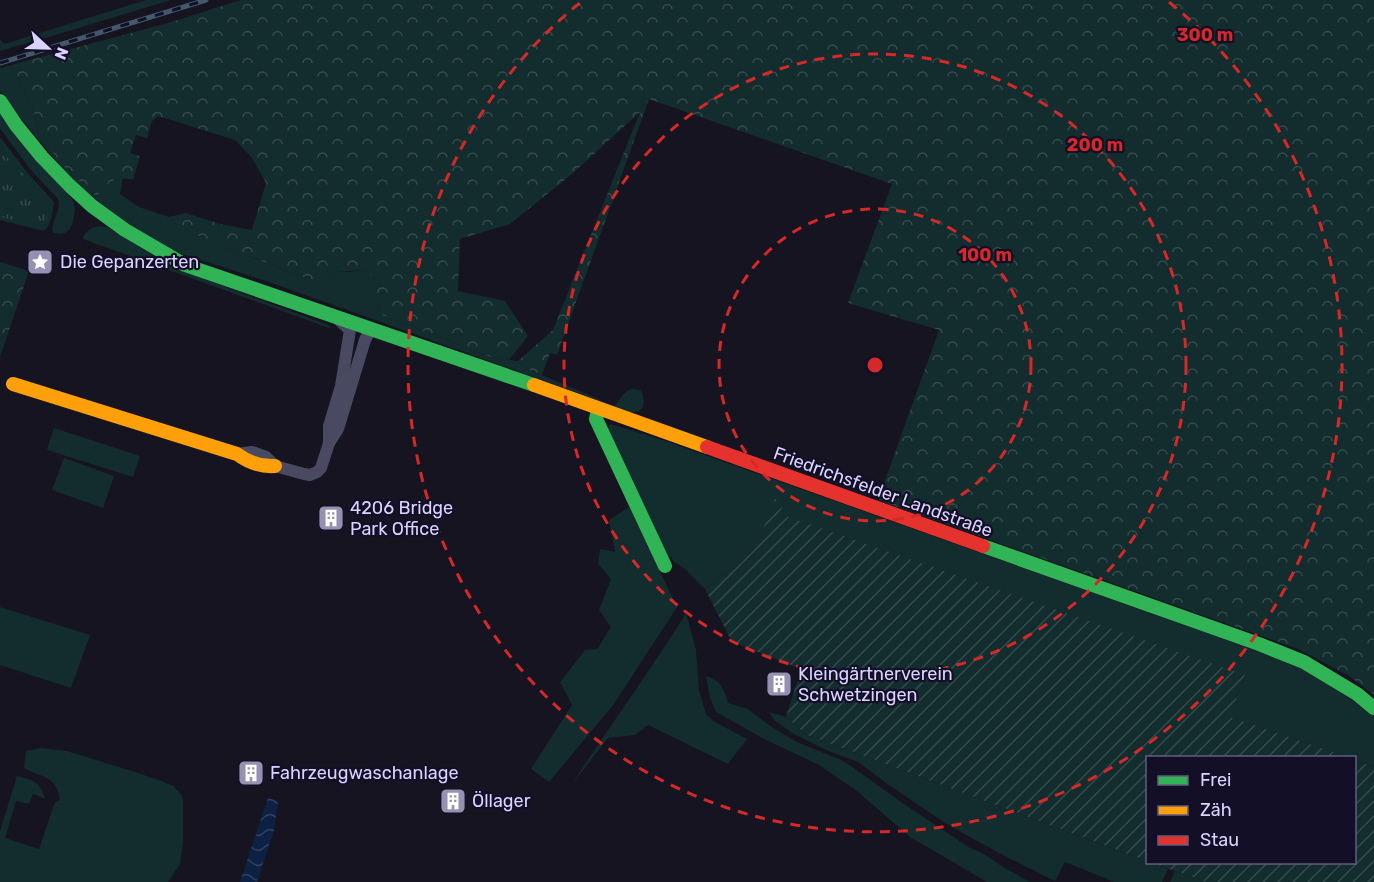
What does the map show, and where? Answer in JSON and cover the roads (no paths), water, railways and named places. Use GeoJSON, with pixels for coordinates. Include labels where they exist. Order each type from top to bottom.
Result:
{"type":"FeatureCollection","features":[{"type":"Feature","properties":{"kind":"main road","name":"Friedrichsfelder Landstraße"},"geometry":{"type":"LineString","coordinates":[[0,101],[42,157],[92,206],[125,230],[185,265],[598,409],[1268,648],[1304,662],[1357,694],[1374,708]]}},
{"type":"Feature","properties":{"kind":"main road"},"geometry":{"type":"LineString","coordinates":[[14,384],[237,454],[248,463],[263,467],[276,466]]}},
{"type":"Feature","properties":{"kind":"main road"},"geometry":{"type":"LineString","coordinates":[[598,409],[596,419],[665,566]]}},
{"type":"Feature","properties":{"kind":"street"},"geometry":{"type":"LineString","coordinates":[[334,428],[350,330],[337,318]]}},
{"type":"Feature","properties":{"kind":"street"},"geometry":{"type":"LineString","coordinates":[[276,466],[310,475],[321,468],[334,428],[352,389],[370,330]]}},
{"type":"Feature","properties":{"kind":"water"},"geometry":{"type":"Polygon","coordinates":[[[268,798],[278,801],[274,830],[257,882],[240,882],[268,798]]]}},
{"type":"Feature","properties":{"kind":"railway"},"geometry":{"type":"LineString","coordinates":[[0,63],[206,0]]}},
{"type":"Feature","properties":{"kind":"place","name":"Die Gepanzerten"},"geometry":{"type":"Point","coordinates":[40,262]}},
{"type":"Feature","properties":{"kind":"place","name":"4206 Bridge Park Office"},"geometry":{"type":"Point","coordinates":[331,518]}},
{"type":"Feature","properties":{"kind":"place","name":"Kleingärtnerverein Schwetzingen"},"geometry":{"type":"Point","coordinates":[779,684]}},
{"type":"Feature","properties":{"kind":"place","name":"Fahrzeugwaschanlage"},"geometry":{"type":"Point","coordinates":[251,773]}},
{"type":"Feature","properties":{"kind":"place","name":"Öllager"},"geometry":{"type":"Point","coordinates":[453,801]}}]}
